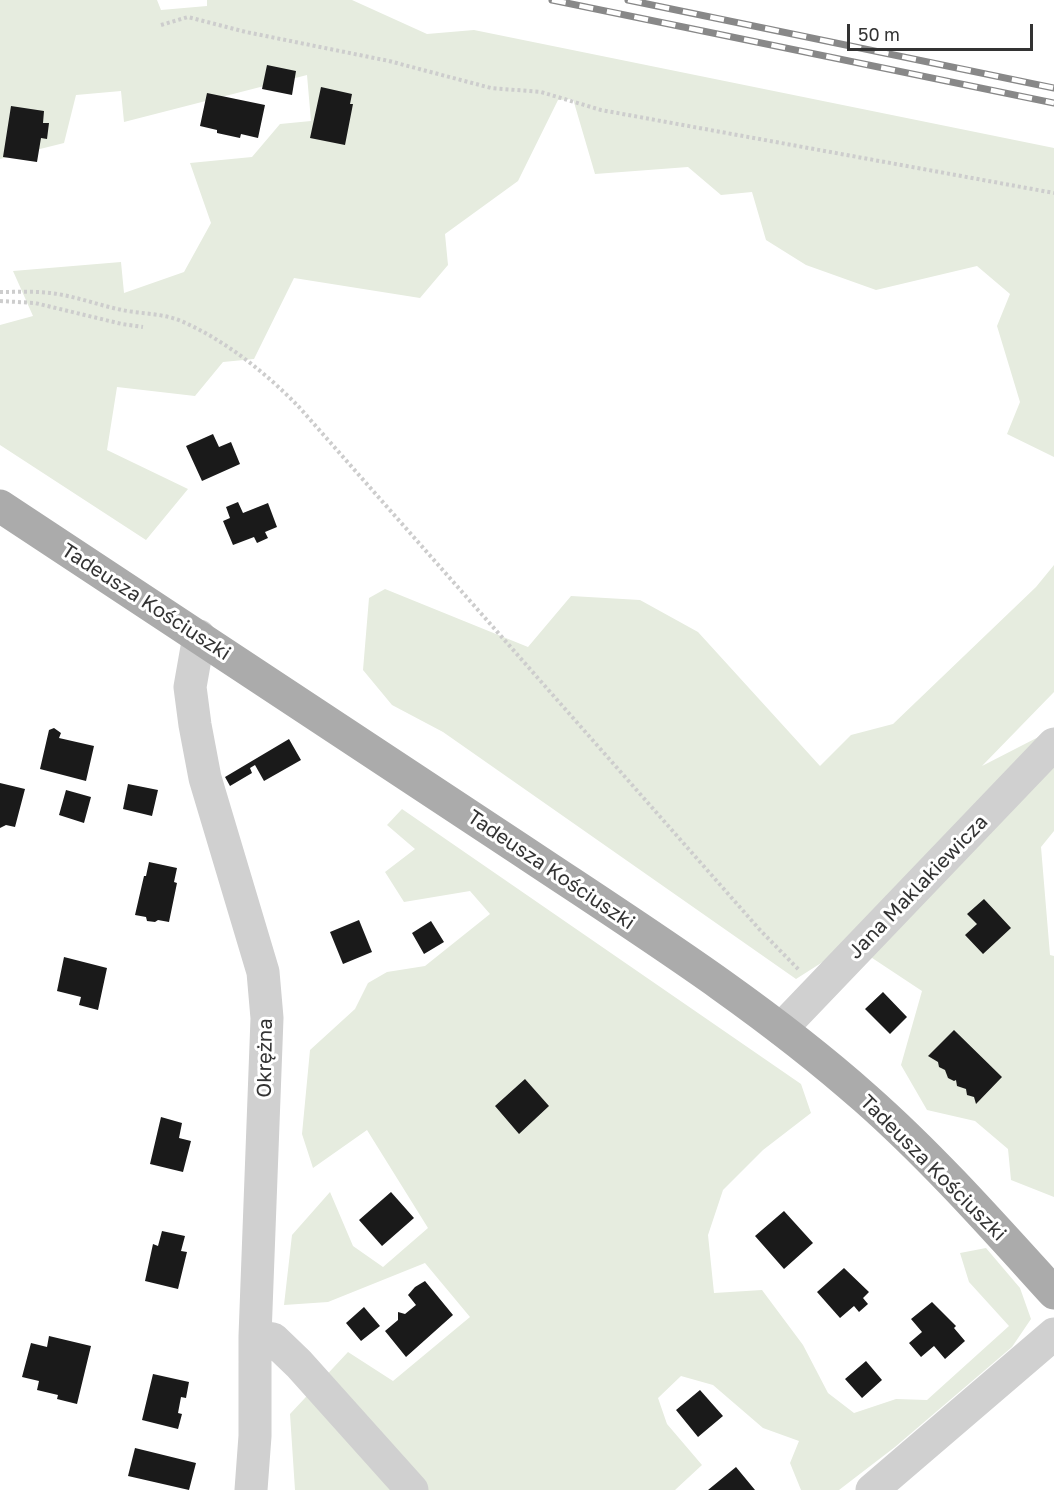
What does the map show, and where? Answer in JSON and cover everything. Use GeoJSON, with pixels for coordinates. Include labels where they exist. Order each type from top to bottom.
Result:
{"type":"FeatureCollection","features":[{"type":"Feature","properties":{"kind":"main road","name":"Tadeusza Kościuszki"},"geometry":{"type":"LineString","coordinates":[[0,506],[696,967],[781,1029],[864,1097],[936,1164],[1054,1293]]}},
{"type":"Feature","properties":{"kind":"street","name":"Okrężna"},"geometry":{"type":"LineString","coordinates":[[199,636],[190,687],[195,724],[205,778],[263,972],[266,1007],[255,1336],[255,1436],[251,1490]]}},
{"type":"Feature","properties":{"kind":"street","name":"Jana Maklakiewicza"},"geometry":{"type":"LineString","coordinates":[[781,1029],[1054,744]]}},
{"type":"Feature","properties":{"kind":"street"},"geometry":{"type":"LineString","coordinates":[[872,1490],[1054,1334]]}},
{"type":"Feature","properties":{"kind":"street"},"geometry":{"type":"LineString","coordinates":[[255,1336],[273,1339],[299,1364],[412,1490]]}},
{"type":"Feature","properties":{"kind":"path"},"geometry":{"type":"LineString","coordinates":[[161,25],[188,17],[246,32],[389,61],[491,88],[541,92],[601,110],[1054,194]]}},
{"type":"Feature","properties":{"kind":"path"},"geometry":{"type":"LineString","coordinates":[[0,292],[51,293],[125,311],[143,312],[179,320],[217,341],[282,389],[752,921],[819,991]]}},
{"type":"Feature","properties":{"kind":"path"},"geometry":{"type":"LineString","coordinates":[[0,301],[35,303],[143,327]]}},
{"type":"Feature","properties":{"kind":"shaded area"},"geometry":{"type":"Polygon","coordinates":[[[0,0],[157,0],[161,10],[207,6],[207,0],[352,0],[427,34],[474,30],[1054,148],[1054,457],[1007,434],[1020,402],[997,326],[1010,294],[977,266],[876,290],[806,265],[766,240],[752,192],[721,195],[688,167],[595,174],[573,99],[558,100],[518,181],[445,234],[448,265],[420,298],[294,278],[254,359],[223,362],[195,396],[117,387],[107,450],[188,489],[146,540],[0,445],[0,325],[33,316],[13,271],[121,262],[124,293],[184,272],[211,223],[190,163],[252,157],[280,124],[311,121],[307,75],[124,122],[121,91],[76,95],[64,143],[0,159],[0,0]]]}},
{"type":"Feature","properties":{"kind":"shaded area"},"geometry":{"type":"Polygon","coordinates":[[[1054,565],[1054,692],[982,766],[1054,729],[1054,831],[1041,847],[1050,955],[1054,956],[1054,1197],[1011,1180],[1008,1149],[975,1121],[927,1110],[901,1065],[922,991],[851,944],[796,979],[443,732],[392,705],[363,670],[369,598],[385,589],[528,647],[571,596],[640,600],[698,632],[820,766],[851,735],[893,724],[1036,587],[1054,565]]]}},
{"type":"Feature","properties":{"kind":"shaded area"},"geometry":{"type":"Polygon","coordinates":[[[402,809],[801,1084],[811,1113],[763,1150],[723,1190],[708,1235],[714,1293],[762,1290],[803,1345],[828,1393],[854,1413],[896,1399],[927,1400],[1009,1326],[969,1282],[960,1253],[986,1248],[1020,1288],[1031,1319],[1012,1347],[895,1447],[839,1490],[801,1490],[790,1463],[799,1441],[763,1428],[713,1385],[681,1376],[658,1398],[667,1424],[702,1465],[675,1490],[295,1490],[290,1414],[348,1352],[393,1381],[470,1317],[425,1263],[328,1302],[284,1305],[292,1235],[330,1192],[353,1246],[383,1267],[428,1228],[367,1130],[313,1168],[302,1134],[310,1050],[355,1009],[368,983],[387,972],[425,966],[490,914],[470,891],[404,902],[385,872],[415,849],[387,825],[402,809]]]}},
{"type":"Feature","properties":{"kind":"building"},"geometry":{"type":"Polygon","coordinates":[[[267,65],[296,71],[292,95],[262,89],[267,65]]]}},
{"type":"Feature","properties":{"kind":"building"},"geometry":{"type":"Polygon","coordinates":[[[321,87],[352,94],[350,104],[353,104],[345,145],[310,138],[321,87]]]}},
{"type":"Feature","properties":{"kind":"building"},"geometry":{"type":"Polygon","coordinates":[[[207,93],[265,105],[258,138],[241,134],[240,138],[217,133],[217,130],[200,126],[207,93]]]}},
{"type":"Feature","properties":{"kind":"building"},"geometry":{"type":"Polygon","coordinates":[[[11,106],[44,111],[43,123],[49,123],[47,139],[41,138],[37,162],[3,157],[11,106]]]}},
{"type":"Feature","properties":{"kind":"building"},"geometry":{"type":"Polygon","coordinates":[[[213,434],[219,447],[231,442],[240,464],[202,481],[186,446],[213,434]]]}},
{"type":"Feature","properties":{"kind":"building"},"geometry":{"type":"Polygon","coordinates":[[[238,502],[243,513],[268,503],[277,527],[265,532],[268,538],[257,543],[254,537],[233,545],[223,521],[230,518],[226,507],[238,502]]]}},
{"type":"Feature","properties":{"kind":"building"},"geometry":{"type":"Polygon","coordinates":[[[54,728],[61,733],[59,738],[94,746],[86,781],[40,769],[49,730],[54,728]]]}},
{"type":"Feature","properties":{"kind":"building"},"geometry":{"type":"Polygon","coordinates":[[[289,739],[301,760],[264,781],[255,765],[250,768],[252,773],[230,786],[225,777],[289,739]]]}},
{"type":"Feature","properties":{"kind":"building"},"geometry":{"type":"Polygon","coordinates":[[[0,783],[25,789],[15,827],[6,825],[0,828],[0,783]]]}},
{"type":"Feature","properties":{"kind":"building"},"geometry":{"type":"Polygon","coordinates":[[[128,784],[158,790],[152,816],[123,809],[128,784]]]}},
{"type":"Feature","properties":{"kind":"building"},"geometry":{"type":"Polygon","coordinates":[[[66,790],[91,797],[84,823],[59,815],[66,790]]]}},
{"type":"Feature","properties":{"kind":"building"},"geometry":{"type":"Polygon","coordinates":[[[149,862],[177,868],[174,882],[177,883],[169,922],[147,921],[146,917],[135,915],[149,862]]]}},
{"type":"Feature","properties":{"kind":"building"},"geometry":{"type":"Polygon","coordinates":[[[984,899],[1011,928],[983,954],[965,935],[977,924],[967,914],[984,899]]]}},
{"type":"Feature","properties":{"kind":"building"},"geometry":{"type":"Polygon","coordinates":[[[359,920],[372,952],[343,964],[330,932],[359,920]]]}},
{"type":"Feature","properties":{"kind":"building"},"geometry":{"type":"Polygon","coordinates":[[[431,921],[444,942],[424,954],[412,933],[431,921]]]}},
{"type":"Feature","properties":{"kind":"building"},"geometry":{"type":"Polygon","coordinates":[[[64,957],[107,968],[98,1010],[79,1005],[81,997],[57,991],[64,957]]]}},
{"type":"Feature","properties":{"kind":"building"},"geometry":{"type":"Polygon","coordinates":[[[883,992],[907,1017],[890,1034],[865,1009],[883,992]]]}},
{"type":"Feature","properties":{"kind":"building"},"geometry":{"type":"Polygon","coordinates":[[[954,1030],[1002,1077],[976,1104],[974,1097],[967,1095],[966,1089],[957,1086],[956,1080],[948,1078],[945,1070],[939,1067],[938,1062],[928,1056],[954,1030]]]}},
{"type":"Feature","properties":{"kind":"building"},"geometry":{"type":"Polygon","coordinates":[[[525,1079],[549,1106],[519,1134],[495,1106],[525,1079]]]}},
{"type":"Feature","properties":{"kind":"building"},"geometry":{"type":"Polygon","coordinates":[[[161,1117],[182,1123],[179,1138],[191,1141],[183,1172],[150,1164],[161,1117]]]}},
{"type":"Feature","properties":{"kind":"building"},"geometry":{"type":"Polygon","coordinates":[[[391,1192],[414,1218],[382,1246],[359,1220],[391,1192]]]}},
{"type":"Feature","properties":{"kind":"building"},"geometry":{"type":"Polygon","coordinates":[[[784,1211],[813,1243],[784,1269],[755,1236],[784,1211]]]}},
{"type":"Feature","properties":{"kind":"building"},"geometry":{"type":"Polygon","coordinates":[[[162,1231],[185,1236],[181,1251],[187,1252],[178,1289],[145,1281],[153,1244],[158,1246],[162,1231]]]}},
{"type":"Feature","properties":{"kind":"building"},"geometry":{"type":"Polygon","coordinates":[[[844,1268],[869,1292],[863,1298],[868,1304],[859,1312],[854,1306],[840,1318],[817,1292],[844,1268]]]}},
{"type":"Feature","properties":{"kind":"building"},"geometry":{"type":"Polygon","coordinates":[[[425,1281],[453,1315],[406,1357],[385,1331],[398,1320],[398,1312],[405,1314],[416,1305],[408,1295],[425,1281]]]}},
{"type":"Feature","properties":{"kind":"building"},"geometry":{"type":"Polygon","coordinates":[[[932,1302],[956,1326],[954,1328],[965,1341],[945,1359],[934,1346],[921,1357],[909,1343],[922,1332],[911,1319],[932,1302]]]}},
{"type":"Feature","properties":{"kind":"building"},"geometry":{"type":"Polygon","coordinates":[[[364,1307],[380,1326],[361,1341],[346,1323],[364,1307]]]}},
{"type":"Feature","properties":{"kind":"building"},"geometry":{"type":"Polygon","coordinates":[[[49,1336],[91,1346],[77,1404],[57,1399],[58,1395],[37,1390],[39,1381],[22,1377],[31,1343],[47,1347],[49,1336]]]}},
{"type":"Feature","properties":{"kind":"building"},"geometry":{"type":"Polygon","coordinates":[[[866,1361],[882,1380],[862,1398],[845,1379],[866,1361]]]}},
{"type":"Feature","properties":{"kind":"building"},"geometry":{"type":"Polygon","coordinates":[[[153,1374],[189,1382],[186,1398],[181,1397],[178,1413],[182,1414],[178,1429],[142,1420],[153,1374]]]}},
{"type":"Feature","properties":{"kind":"building"},"geometry":{"type":"Polygon","coordinates":[[[700,1390],[723,1416],[698,1437],[676,1410],[700,1390]]]}},
{"type":"Feature","properties":{"kind":"building"},"geometry":{"type":"Polygon","coordinates":[[[135,1448],[196,1463],[189,1490],[128,1476],[135,1448]]]}},
{"type":"Feature","properties":{"kind":"building"},"geometry":{"type":"Polygon","coordinates":[[[736,1467],[755,1490],[708,1490],[736,1467]]]}},
{"type":"Feature","properties":{"kind":"railway"},"geometry":{"type":"LineString","coordinates":[[552,0],[1054,103]]}},
{"type":"Feature","properties":{"kind":"railway"},"geometry":{"type":"LineString","coordinates":[[628,0],[1054,88]]}}]}
